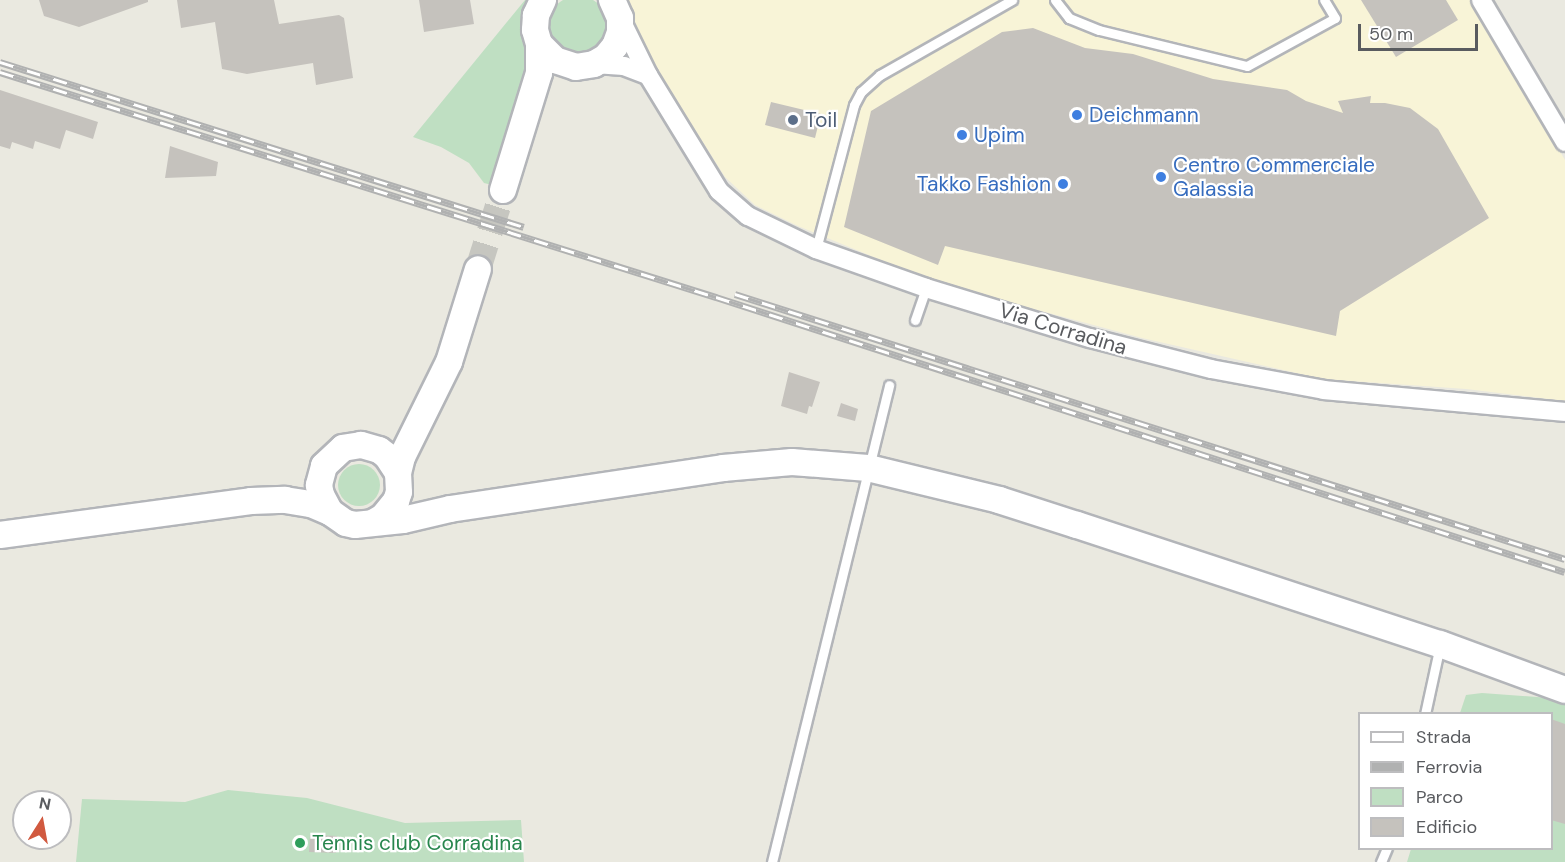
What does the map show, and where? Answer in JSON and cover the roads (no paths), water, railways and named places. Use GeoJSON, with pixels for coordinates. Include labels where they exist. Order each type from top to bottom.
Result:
{"type":"FeatureCollection","features":[{"type":"Feature","properties":{"kind":"main road"},"geometry":{"type":"LineString","coordinates":[[503,190],[539,73],[539,44],[535,30],[536,15],[543,0]]}},
{"type":"Feature","properties":{"kind":"main road"},"geometry":{"type":"LineString","coordinates":[[529,110],[548,82],[558,74],[606,57],[615,46],[620,32],[616,5]]}},
{"type":"Feature","properties":{"kind":"main road"},"geometry":{"type":"LineString","coordinates":[[539,44],[555,60],[585,66]]}},
{"type":"Feature","properties":{"kind":"main road"},"geometry":{"type":"LineString","coordinates":[[374,522],[391,510],[399,492],[402,457],[449,362],[478,269]]}},
{"type":"Feature","properties":{"kind":"main road"},"geometry":{"type":"LineString","coordinates":[[0,535],[251,501],[282,493],[305,481],[343,448],[370,446],[401,430],[426,409]]}},
{"type":"Feature","properties":{"kind":"main road"},"geometry":{"type":"LineString","coordinates":[[370,446],[387,456],[399,477],[422,499],[450,509]]}},
{"type":"Feature","properties":{"kind":"main road"},"geometry":{"type":"LineString","coordinates":[[251,501],[294,501],[310,504],[330,512],[346,523],[365,525],[450,509],[723,468],[792,462],[868,468],[1021,507],[1440,644],[1565,690]]}},
{"type":"Feature","properties":{"kind":"main road"},"geometry":{"type":"LineString","coordinates":[[324,466],[320,475],[321,495],[330,512]]}},
{"type":"Feature","properties":{"kind":"street"},"geometry":{"type":"LineString","coordinates":[[1481,0],[1565,142]]}},
{"type":"Feature","properties":{"kind":"street","name":"Via Corradina"},"geometry":{"type":"LineString","coordinates":[[616,5],[648,75],[719,191],[748,216],[816,249],[927,288],[1110,344],[1222,371],[1324,390],[1565,412]]}},
{"type":"Feature","properties":{"kind":"street"},"geometry":{"type":"LineString","coordinates":[[585,66],[624,66],[648,75]]}},
{"type":"Feature","properties":{"kind":"lane"},"geometry":{"type":"LineString","coordinates":[[816,249],[854,105],[861,92],[880,75],[1012,0]]}},
{"type":"Feature","properties":{"kind":"lane"},"geometry":{"type":"LineString","coordinates":[[1055,0],[1069,18],[1099,30],[1247,66],[1335,18],[1324,0]]}},
{"type":"Feature","properties":{"kind":"lane"},"geometry":{"type":"LineString","coordinates":[[915,320],[927,288]]}},
{"type":"Feature","properties":{"kind":"lane"},"geometry":{"type":"LineString","coordinates":[[772,862],[889,385]]}},
{"type":"Feature","properties":{"kind":"lane"},"geometry":{"type":"LineString","coordinates":[[1425,712],[1440,644]]}},
{"type":"Feature","properties":{"kind":"tunnel"},"geometry":{"type":"LineString","coordinates":[[478,269],[503,190]]}},
{"type":"Feature","properties":{"kind":"railway"},"geometry":{"type":"LineString","coordinates":[[0,62],[524,227]]}},
{"type":"Feature","properties":{"kind":"railway"},"geometry":{"type":"LineString","coordinates":[[0,72],[716,297],[1565,572]]}},
{"type":"Feature","properties":{"kind":"railway"},"geometry":{"type":"LineString","coordinates":[[735,294],[1565,559]]}},
{"type":"Feature","properties":{"kind":"place","name":"Deichmann"},"geometry":{"type":"Point","coordinates":[1077,115]}},
{"type":"Feature","properties":{"kind":"place","name":"Toil"},"geometry":{"type":"Point","coordinates":[793,120]}},
{"type":"Feature","properties":{"kind":"place","name":"Upim"},"geometry":{"type":"Point","coordinates":[962,135]}},
{"type":"Feature","properties":{"kind":"place","name":"Centro Commerciale Galassia"},"geometry":{"type":"Point","coordinates":[1161,177]}},
{"type":"Feature","properties":{"kind":"place","name":"Takko Fashion"},"geometry":{"type":"Point","coordinates":[1063,184]}},
{"type":"Feature","properties":{"kind":"place","name":"Tennis club Corradina"},"geometry":{"type":"Point","coordinates":[300,843]}}]}
